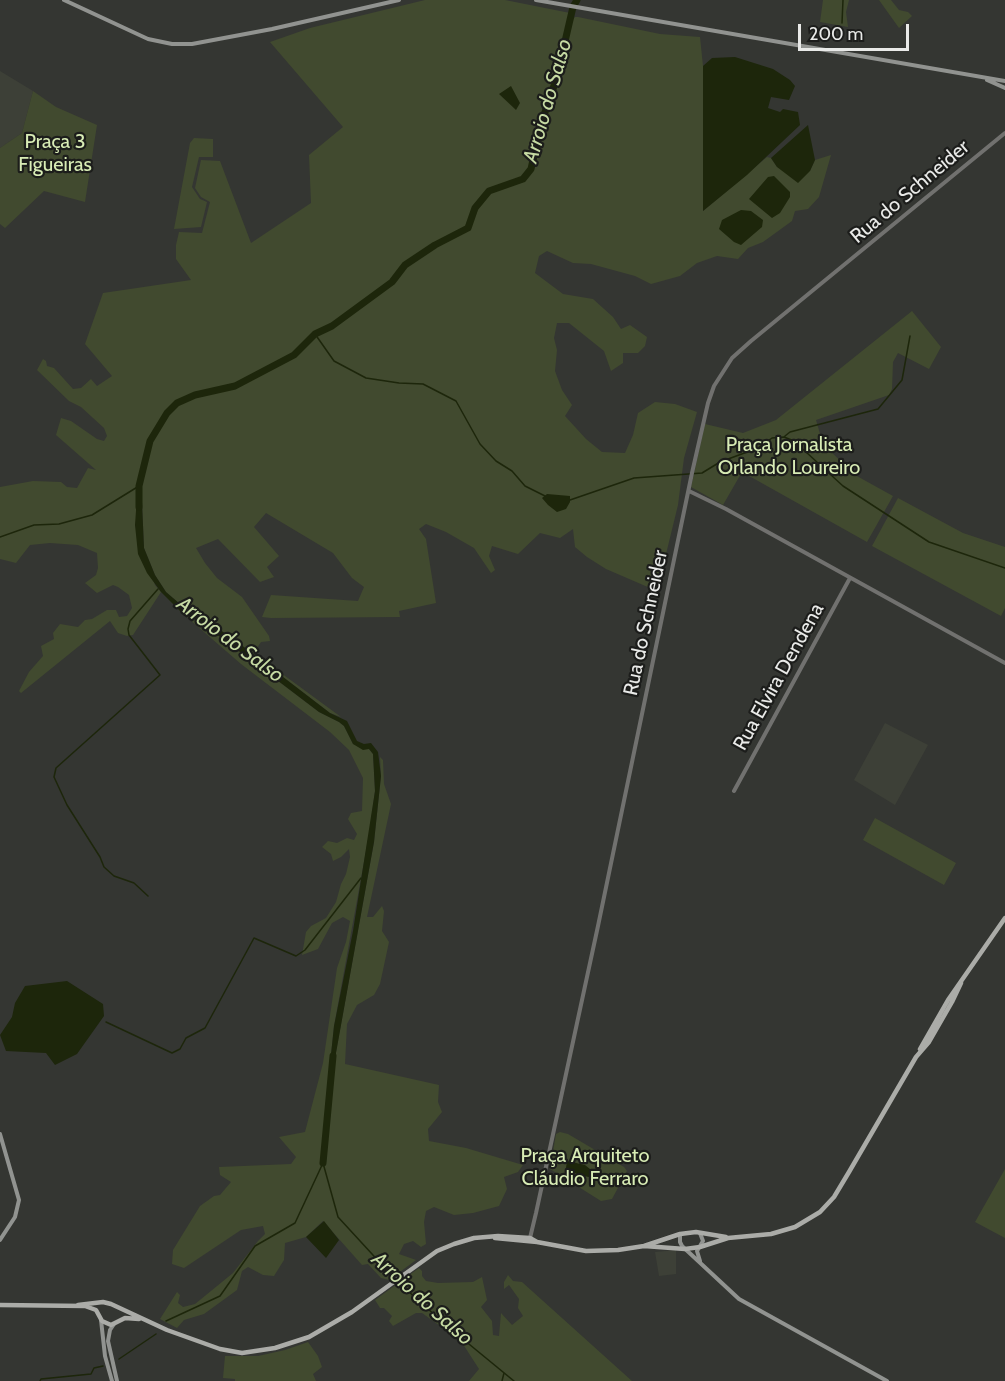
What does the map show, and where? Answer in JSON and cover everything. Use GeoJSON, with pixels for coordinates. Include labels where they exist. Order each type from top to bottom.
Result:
{"type":"FeatureCollection","features":[{"type":"Feature","properties":{"kind":"main road"},"geometry":{"type":"LineString","coordinates":[[64,0],[148,39],[172,44],[192,44],[272,29],[399,0]]}},
{"type":"Feature","properties":{"kind":"main road"},"geometry":{"type":"LineString","coordinates":[[536,0],[1005,81]]}},
{"type":"Feature","properties":{"kind":"main road"},"geometry":{"type":"LineString","coordinates":[[980,77],[1004,88]]}},
{"type":"Feature","properties":{"kind":"main road"},"geometry":{"type":"LineString","coordinates":[[644,1246],[684,1249],[699,1247],[728,1238],[786,1230],[804,1223],[820,1212],[840,1187],[948,999],[1005,918]]}},
{"type":"Feature","properties":{"kind":"main road"},"geometry":{"type":"LineString","coordinates":[[0,1134],[19,1200],[15,1217],[0,1240]]}},
{"type":"Feature","properties":{"kind":"main road"},"geometry":{"type":"LineString","coordinates":[[488,1237],[537,1242],[586,1251],[644,1246],[680,1234],[696,1232],[728,1238]]}},
{"type":"Feature","properties":{"kind":"main road"},"geometry":{"type":"LineString","coordinates":[[696,1232],[703,1239],[697,1252],[700,1262]]}},
{"type":"Feature","properties":{"kind":"main road"},"geometry":{"type":"LineString","coordinates":[[680,1234],[680,1242],[684,1249],[739,1299],[886,1381]]}},
{"type":"Feature","properties":{"kind":"main road"},"geometry":{"type":"LineString","coordinates":[[0,1305],[78,1305],[103,1302],[220,1349],[242,1353],[267,1349],[309,1337],[352,1312],[437,1251],[464,1241],[488,1237],[530,1238],[537,1242]]}},
{"type":"Feature","properties":{"kind":"main road"},"geometry":{"type":"LineString","coordinates":[[111,1304],[102,1308],[101,1319],[105,1356],[112,1381]]}},
{"type":"Feature","properties":{"kind":"main road"},"geometry":{"type":"LineString","coordinates":[[78,1305],[96,1310],[108,1325],[114,1324]]}},
{"type":"Feature","properties":{"kind":"main road"},"geometry":{"type":"LineString","coordinates":[[117,1381],[108,1341],[110,1330],[121,1316],[118,1307]]}},
{"type":"Feature","properties":{"kind":"main road"},"geometry":{"type":"LineString","coordinates":[[118,1320],[125,1318],[144,1320]]}},
{"type":"Feature","properties":{"kind":"street","name":"Rua do Schneider"},"geometry":{"type":"LineString","coordinates":[[530,1238],[596,937],[692,475],[714,386],[732,358],[1005,133]]}},
{"type":"Feature","properties":{"kind":"street"},"geometry":{"type":"LineString","coordinates":[[689,490],[1005,663]]}},
{"type":"Feature","properties":{"kind":"street","name":"Rua Elvira Dendena"},"geometry":{"type":"LineString","coordinates":[[734,791],[850,578]]}},
{"type":"Feature","properties":{"kind":"street"},"geometry":{"type":"LineString","coordinates":[[524,1242],[530,1238]]}},
{"type":"Feature","properties":{"kind":"shaded area"},"geometry":{"type":"Polygon","coordinates":[[[0,71],[33,91],[22,133],[0,148],[0,71]]]}},
{"type":"Feature","properties":{"kind":"shaded area"},"geometry":{"type":"Polygon","coordinates":[[[885,723],[928,745],[895,805],[854,780],[885,723]]]}},
{"type":"Feature","properties":{"kind":"shaded area"},"geometry":{"type":"Polygon","coordinates":[[[676,1250],[676,1274],[659,1276],[655,1252],[676,1250]]]}},
{"type":"Feature","properties":{"kind":"green space"},"geometry":{"type":"Polygon","coordinates":[[[425,0],[505,0],[570,13],[571,22],[578,17],[660,34],[700,37],[703,66],[703,211],[767,157],[771,158],[777,167],[810,171],[815,160],[831,155],[819,197],[808,209],[795,211],[792,221],[763,242],[748,248],[738,259],[717,256],[697,263],[680,276],[651,284],[635,276],[591,264],[573,263],[547,251],[539,256],[535,273],[563,294],[593,299],[613,317],[621,329],[630,325],[647,337],[645,346],[638,353],[623,353],[623,363],[611,371],[604,351],[569,323],[557,323],[554,338],[557,350],[555,371],[562,390],[572,405],[565,416],[586,439],[602,452],[625,453],[633,435],[638,413],[655,402],[675,404],[697,412],[684,458],[678,505],[657,591],[606,569],[587,557],[575,547],[573,529],[560,538],[540,533],[518,554],[492,546],[489,556],[495,570],[491,573],[474,548],[426,524],[419,529],[426,539],[436,603],[399,611],[400,617],[271,618],[262,617],[271,595],[358,601],[364,587],[352,578],[333,553],[266,513],[254,527],[279,556],[267,567],[274,577],[260,582],[218,539],[196,548],[217,578],[242,597],[269,636],[270,641],[261,642],[255,651],[266,662],[341,717],[330,713],[240,644],[166,592],[155,575],[144,548],[142,503],[135,525],[155,585],[161,592],[133,635],[118,633],[110,621],[21,693],[19,691],[29,672],[43,656],[41,646],[54,639],[53,633],[60,624],[78,627],[85,620],[92,619],[107,610],[116,610],[119,617],[127,616],[132,608],[129,595],[118,587],[113,585],[97,593],[85,583],[96,575],[97,553],[78,545],[50,543],[30,545],[16,563],[0,559],[0,487],[33,481],[61,482],[67,487],[77,488],[88,468],[96,470],[56,435],[61,418],[71,421],[97,439],[104,441],[107,436],[104,428],[81,407],[69,401],[37,370],[43,359],[47,366],[54,368],[73,389],[81,388],[91,379],[97,386],[112,376],[85,344],[103,293],[191,280],[176,259],[176,245],[179,232],[202,233],[210,202],[201,197],[195,188],[201,160],[220,161],[251,243],[311,203],[309,155],[343,127],[270,42],[310,28],[425,0]]]}},
{"type":"Feature","properties":{"kind":"green space"},"geometry":{"type":"Polygon","coordinates":[[[823,0],[849,0],[846,12],[848,27],[820,22],[823,0]]]}},
{"type":"Feature","properties":{"kind":"green space"},"geometry":{"type":"Polygon","coordinates":[[[879,0],[891,0],[899,10],[908,12],[912,16],[899,28],[879,0]]]}},
{"type":"Feature","properties":{"kind":"green space","name":"Praça 3 Figueiras"},"geometry":{"type":"Polygon","coordinates":[[[33,91],[56,107],[97,125],[85,202],[44,191],[5,228],[0,224],[0,148],[22,133],[33,91]]]}},
{"type":"Feature","properties":{"kind":"green space"},"geometry":{"type":"Polygon","coordinates":[[[194,138],[213,139],[213,157],[199,157],[192,187],[200,199],[207,202],[201,227],[174,229],[190,143],[194,138]]]}},
{"type":"Feature","properties":{"kind":"green space","name":"Praça Jornalista Orlando Loureiro"},"geometry":{"type":"Polygon","coordinates":[[[912,311],[941,347],[929,369],[898,353],[893,362],[892,389],[889,395],[816,420],[823,444],[855,475],[893,496],[867,542],[742,472],[723,505],[691,487],[705,424],[743,433],[776,420],[912,311]]]}},
{"type":"Feature","properties":{"kind":"green space"},"geometry":{"type":"Polygon","coordinates":[[[898,498],[963,533],[1005,547],[1005,608],[1001,616],[872,546],[898,498]]]}},
{"type":"Feature","properties":{"kind":"green space"},"geometry":{"type":"Polygon","coordinates":[[[182,613],[198,620],[319,712],[339,722],[344,726],[353,744],[369,749],[373,754],[375,791],[370,829],[334,1026],[330,1064],[334,1063],[374,842],[381,776],[380,757],[383,760],[384,784],[391,804],[367,917],[373,917],[382,906],[384,911],[382,931],[389,942],[380,984],[374,995],[357,1005],[347,1024],[345,1064],[439,1085],[438,1102],[442,1112],[428,1129],[429,1141],[466,1148],[523,1165],[518,1172],[504,1177],[507,1189],[499,1206],[454,1215],[434,1207],[426,1211],[424,1222],[426,1244],[421,1247],[413,1241],[404,1244],[399,1254],[416,1260],[389,1280],[381,1278],[368,1264],[362,1265],[323,1221],[306,1237],[285,1243],[284,1260],[274,1276],[263,1275],[248,1267],[242,1271],[237,1290],[204,1314],[184,1320],[177,1328],[160,1319],[177,1292],[180,1295],[178,1303],[183,1307],[195,1304],[233,1273],[265,1234],[263,1226],[241,1230],[184,1268],[172,1264],[173,1250],[200,1206],[214,1196],[220,1195],[231,1182],[220,1175],[219,1167],[291,1164],[296,1157],[279,1137],[305,1132],[323,1063],[337,968],[350,921],[343,917],[332,923],[318,949],[302,955],[306,932],[311,926],[326,918],[336,902],[350,857],[349,849],[333,861],[331,854],[322,847],[328,841],[337,843],[347,838],[354,840],[357,834],[348,819],[351,813],[362,811],[363,778],[349,750],[330,732],[241,664],[182,613]]]}},
{"type":"Feature","properties":{"kind":"green space"},"geometry":{"type":"Polygon","coordinates":[[[875,818],[956,863],[944,885],[863,840],[875,818]]]}},
{"type":"Feature","properties":{"kind":"green space","name":"Praça Arquiteto Cláudio Ferraro"},"geometry":{"type":"Polygon","coordinates":[[[560,1132],[568,1134],[624,1167],[627,1171],[612,1199],[601,1201],[550,1169],[556,1134],[560,1132]]]}},
{"type":"Feature","properties":{"kind":"green space"},"geometry":{"type":"Polygon","coordinates":[[[1005,1169],[1005,1238],[975,1222],[1005,1169]]]}},
{"type":"Feature","properties":{"kind":"green space"},"geometry":{"type":"Polygon","coordinates":[[[419,1268],[426,1281],[438,1283],[473,1282],[482,1277],[487,1300],[481,1307],[492,1321],[493,1335],[499,1336],[501,1313],[512,1325],[523,1316],[518,1308],[519,1299],[509,1285],[504,1289],[504,1282],[508,1275],[513,1281],[522,1282],[632,1381],[469,1381],[479,1369],[461,1341],[422,1313],[416,1313],[393,1326],[389,1321],[392,1316],[384,1308],[380,1308],[375,1300],[419,1268]]]}},
{"type":"Feature","properties":{"kind":"green space"},"geometry":{"type":"Polygon","coordinates":[[[308,1342],[318,1356],[322,1367],[313,1374],[316,1381],[235,1381],[235,1379],[223,1378],[225,1356],[258,1356],[308,1342]]]}},
{"type":"Feature","properties":{"kind":"water"},"geometry":{"type":"Polygon","coordinates":[[[735,57],[773,69],[790,80],[795,86],[789,100],[771,97],[768,108],[780,112],[783,109],[798,112],[800,125],[747,175],[703,211],[703,66],[712,58],[735,57]]]}},
{"type":"Feature","properties":{"kind":"water"},"geometry":{"type":"Polygon","coordinates":[[[511,86],[520,103],[516,110],[499,94],[511,86]]]}},
{"type":"Feature","properties":{"kind":"water"},"geometry":{"type":"Polygon","coordinates":[[[808,125],[815,160],[810,171],[798,183],[777,167],[771,158],[808,125]]]}},
{"type":"Feature","properties":{"kind":"water"},"geometry":{"type":"Polygon","coordinates":[[[774,176],[790,192],[790,197],[780,213],[772,218],[749,199],[768,177],[774,176]]]}},
{"type":"Feature","properties":{"kind":"water"},"geometry":{"type":"Polygon","coordinates":[[[741,210],[751,211],[763,220],[762,227],[741,245],[719,229],[722,220],[741,210]]]}},
{"type":"Feature","properties":{"kind":"water"},"geometry":{"type":"Polygon","coordinates":[[[547,494],[570,496],[570,502],[566,509],[557,512],[542,498],[547,494]]]}},
{"type":"Feature","properties":{"kind":"water"},"geometry":{"type":"Polygon","coordinates":[[[137,496],[142,503],[144,548],[155,575],[166,592],[240,644],[330,713],[347,721],[357,741],[364,744],[371,743],[378,752],[381,776],[374,842],[334,1064],[330,1064],[334,1026],[353,931],[375,791],[373,754],[369,749],[363,750],[353,744],[344,726],[339,722],[319,712],[198,620],[182,613],[161,592],[147,573],[138,554],[135,525],[137,496]]]}},
{"type":"Feature","properties":{"kind":"water"},"geometry":{"type":"Polygon","coordinates":[[[67,981],[103,1004],[104,1016],[77,1054],[55,1065],[46,1053],[6,1051],[0,1035],[12,1017],[15,1003],[25,986],[67,981]]]}},
{"type":"Feature","properties":{"kind":"water"},"geometry":{"type":"Polygon","coordinates":[[[567,1161],[585,1165],[593,1174],[589,1177],[569,1171],[566,1168],[567,1161]]]}},
{"type":"Feature","properties":{"kind":"water"},"geometry":{"type":"Polygon","coordinates":[[[324,1221],[339,1240],[326,1258],[306,1237],[324,1221]]]}},
{"type":"Feature","properties":{"kind":"waterway","name":"Arroio do Salso"},"geometry":{"type":"LineString","coordinates":[[139,507],[139,486],[150,441],[167,413],[177,403],[195,395],[235,386],[294,355],[315,334],[332,326],[392,282],[405,265],[435,245],[468,228],[475,208],[489,191],[523,179],[531,169],[541,124],[556,80],[573,7],[577,0]]}},
{"type":"Feature","properties":{"kind":"waterway"},"geometry":{"type":"LineString","coordinates":[[842,23],[843,0]]}},
{"type":"Feature","properties":{"kind":"waterway"},"geometry":{"type":"LineString","coordinates":[[315,334],[334,361],[366,378],[423,384],[456,401],[480,444],[496,461],[512,471],[525,486],[545,496]]}},
{"type":"Feature","properties":{"kind":"waterway"},"geometry":{"type":"LineString","coordinates":[[785,436],[790,432],[878,409],[902,380],[910,336]]}},
{"type":"Feature","properties":{"kind":"waterway"},"geometry":{"type":"LineString","coordinates":[[570,500],[634,478],[702,473],[720,462],[758,448],[772,438],[784,437],[794,441],[843,486],[929,542],[1005,568]]}},
{"type":"Feature","properties":{"kind":"waterway"},"geometry":{"type":"LineString","coordinates":[[0,537],[34,525],[59,524],[92,515],[139,486]]}},
{"type":"Feature","properties":{"kind":"waterway"},"geometry":{"type":"LineString","coordinates":[[148,896],[134,883],[114,876],[104,867],[67,805],[54,777],[56,768],[160,675],[129,635],[128,629],[130,621],[158,589]]}},
{"type":"Feature","properties":{"kind":"waterway"},"geometry":{"type":"LineString","coordinates":[[106,1022],[172,1053],[180,1049],[186,1038],[205,1028],[254,938],[296,956],[305,950],[361,878]]}},
{"type":"Feature","properties":{"kind":"waterway","name":"Arroio do Salso"},"geometry":{"type":"LineString","coordinates":[[323,1163],[333,1056]]}},
{"type":"Feature","properties":{"kind":"waterway","name":"Arroio do Salso"},"geometry":{"type":"LineString","coordinates":[[323,1163],[338,1217],[395,1279]]}},
{"type":"Feature","properties":{"kind":"waterway"},"geometry":{"type":"LineString","coordinates":[[166,1321],[220,1296],[255,1246],[295,1223],[323,1163]]}},
{"type":"Feature","properties":{"kind":"waterway","name":"Arroio do Salso"},"geometry":{"type":"LineString","coordinates":[[398,1282],[514,1381]]}},
{"type":"Feature","properties":{"kind":"waterway"},"geometry":{"type":"LineString","coordinates":[[119,1359],[156,1334]]}},
{"type":"Feature","properties":{"kind":"waterway"},"geometry":{"type":"LineString","coordinates":[[40,1381],[41,1379],[91,1374],[94,1368],[103,1366]]}},
{"type":"Feature","properties":{"kind":"waterway","name":"Arroio do Salso"},"geometry":{"type":"LineString","coordinates":[[502,1381],[504,1373]]}}]}
